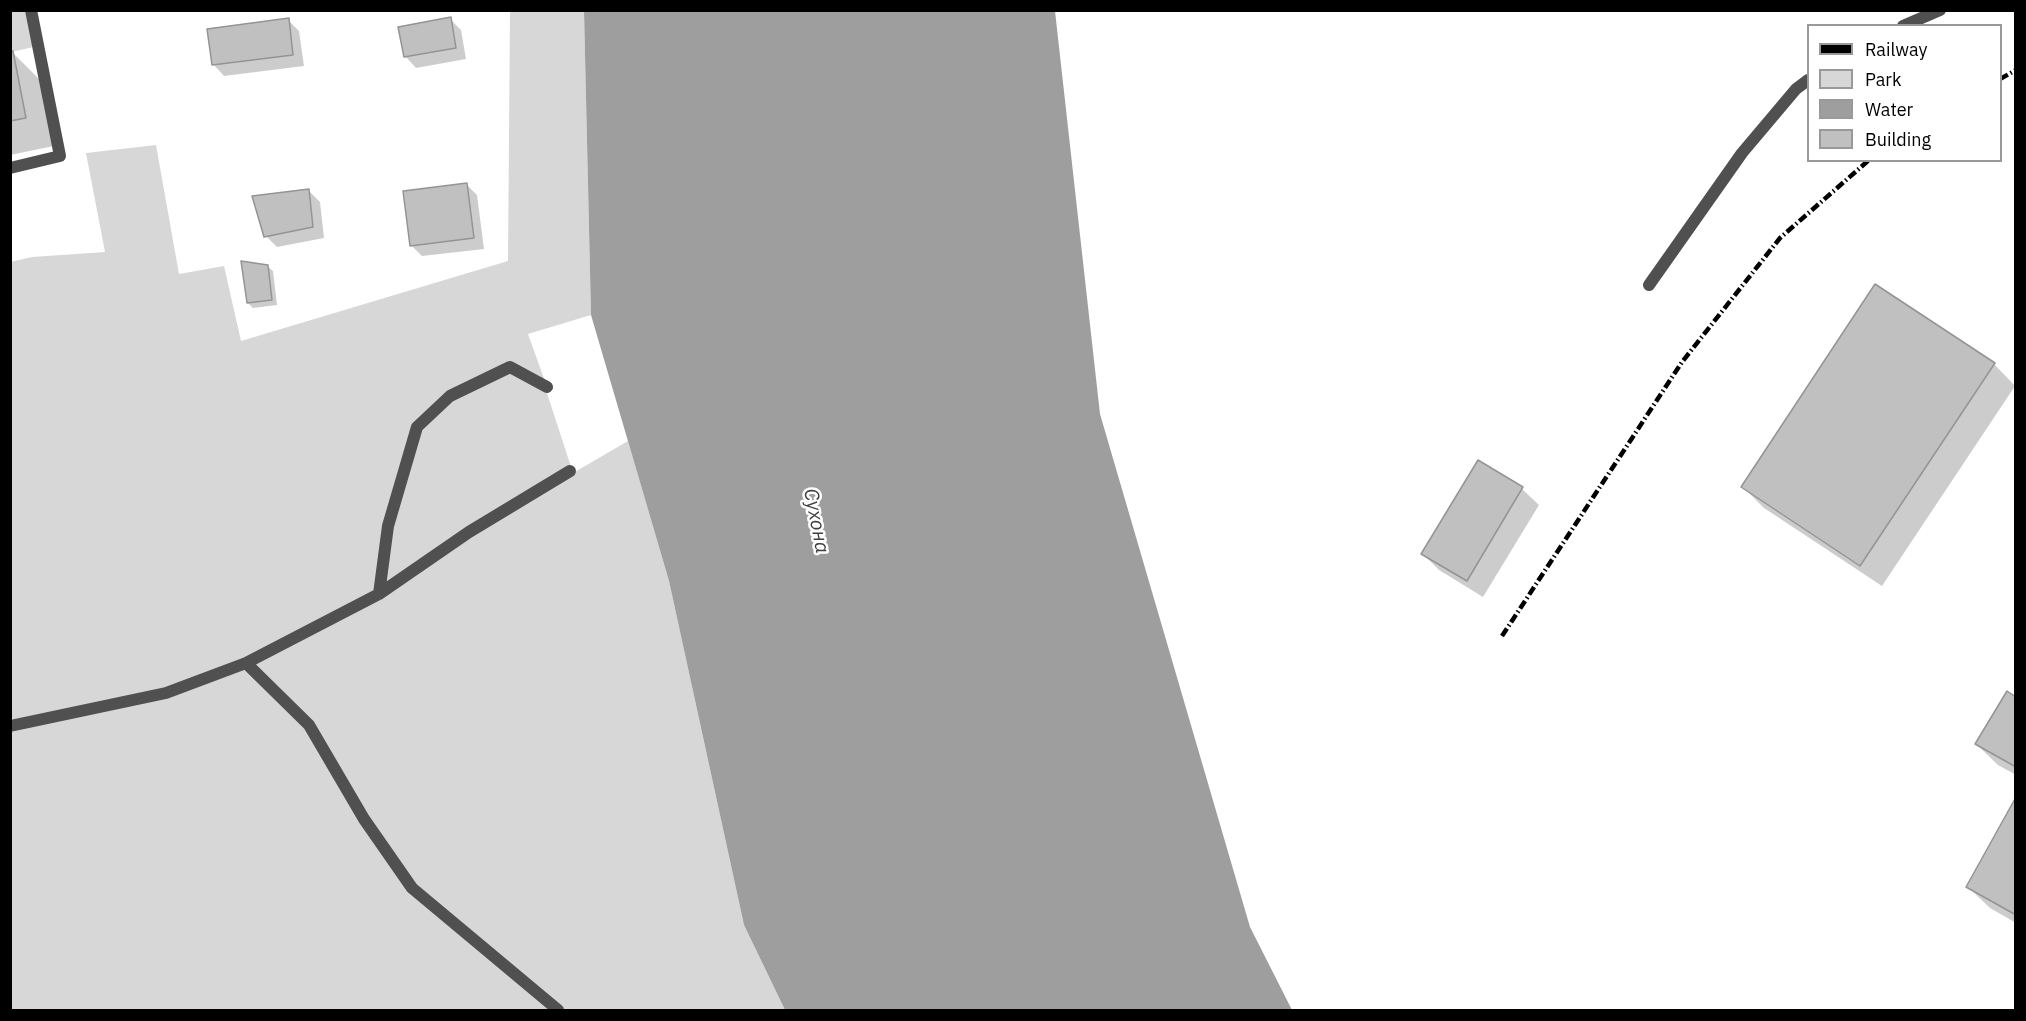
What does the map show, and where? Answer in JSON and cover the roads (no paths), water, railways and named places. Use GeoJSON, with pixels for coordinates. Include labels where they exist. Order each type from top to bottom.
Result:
{"type":"FeatureCollection","features":[{"type":"Feature","properties":{"kind":"lane"},"geometry":{"type":"LineString","coordinates":[[10,168],[60,156],[30,10]]}},
{"type":"Feature","properties":{"kind":"lane"},"geometry":{"type":"LineString","coordinates":[[1908,24],[1940,10]]}},
{"type":"Feature","properties":{"kind":"lane"},"geometry":{"type":"LineString","coordinates":[[1649,285],[1742,153],[1796,89],[1807,81]]}},
{"type":"Feature","properties":{"kind":"lane"},"geometry":{"type":"LineString","coordinates":[[379,594],[388,526],[417,427],[450,396],[510,367],[547,387]]}},
{"type":"Feature","properties":{"kind":"lane"},"geometry":{"type":"LineString","coordinates":[[10,726],[166,693],[246,663],[379,594],[469,532],[570,471]]}},
{"type":"Feature","properties":{"kind":"lane"},"geometry":{"type":"LineString","coordinates":[[246,663],[309,725],[364,819],[412,888],[558,1011]]}},
{"type":"Feature","properties":{"kind":"water","name":"Сухона"},"geometry":{"type":"Polygon","coordinates":[[[584,11],[1055,11],[1100,414],[1250,927],[1292,1010],[785,1010],[744,925],[669,581],[591,315],[584,11]]]}},
{"type":"Feature","properties":{"kind":"railway"},"geometry":{"type":"LineString","coordinates":[[2002,78],[2016,70]]}},
{"type":"Feature","properties":{"kind":"railway"},"geometry":{"type":"LineString","coordinates":[[1502,636],[1682,362],[1780,238],[1867,162]]}}]}
